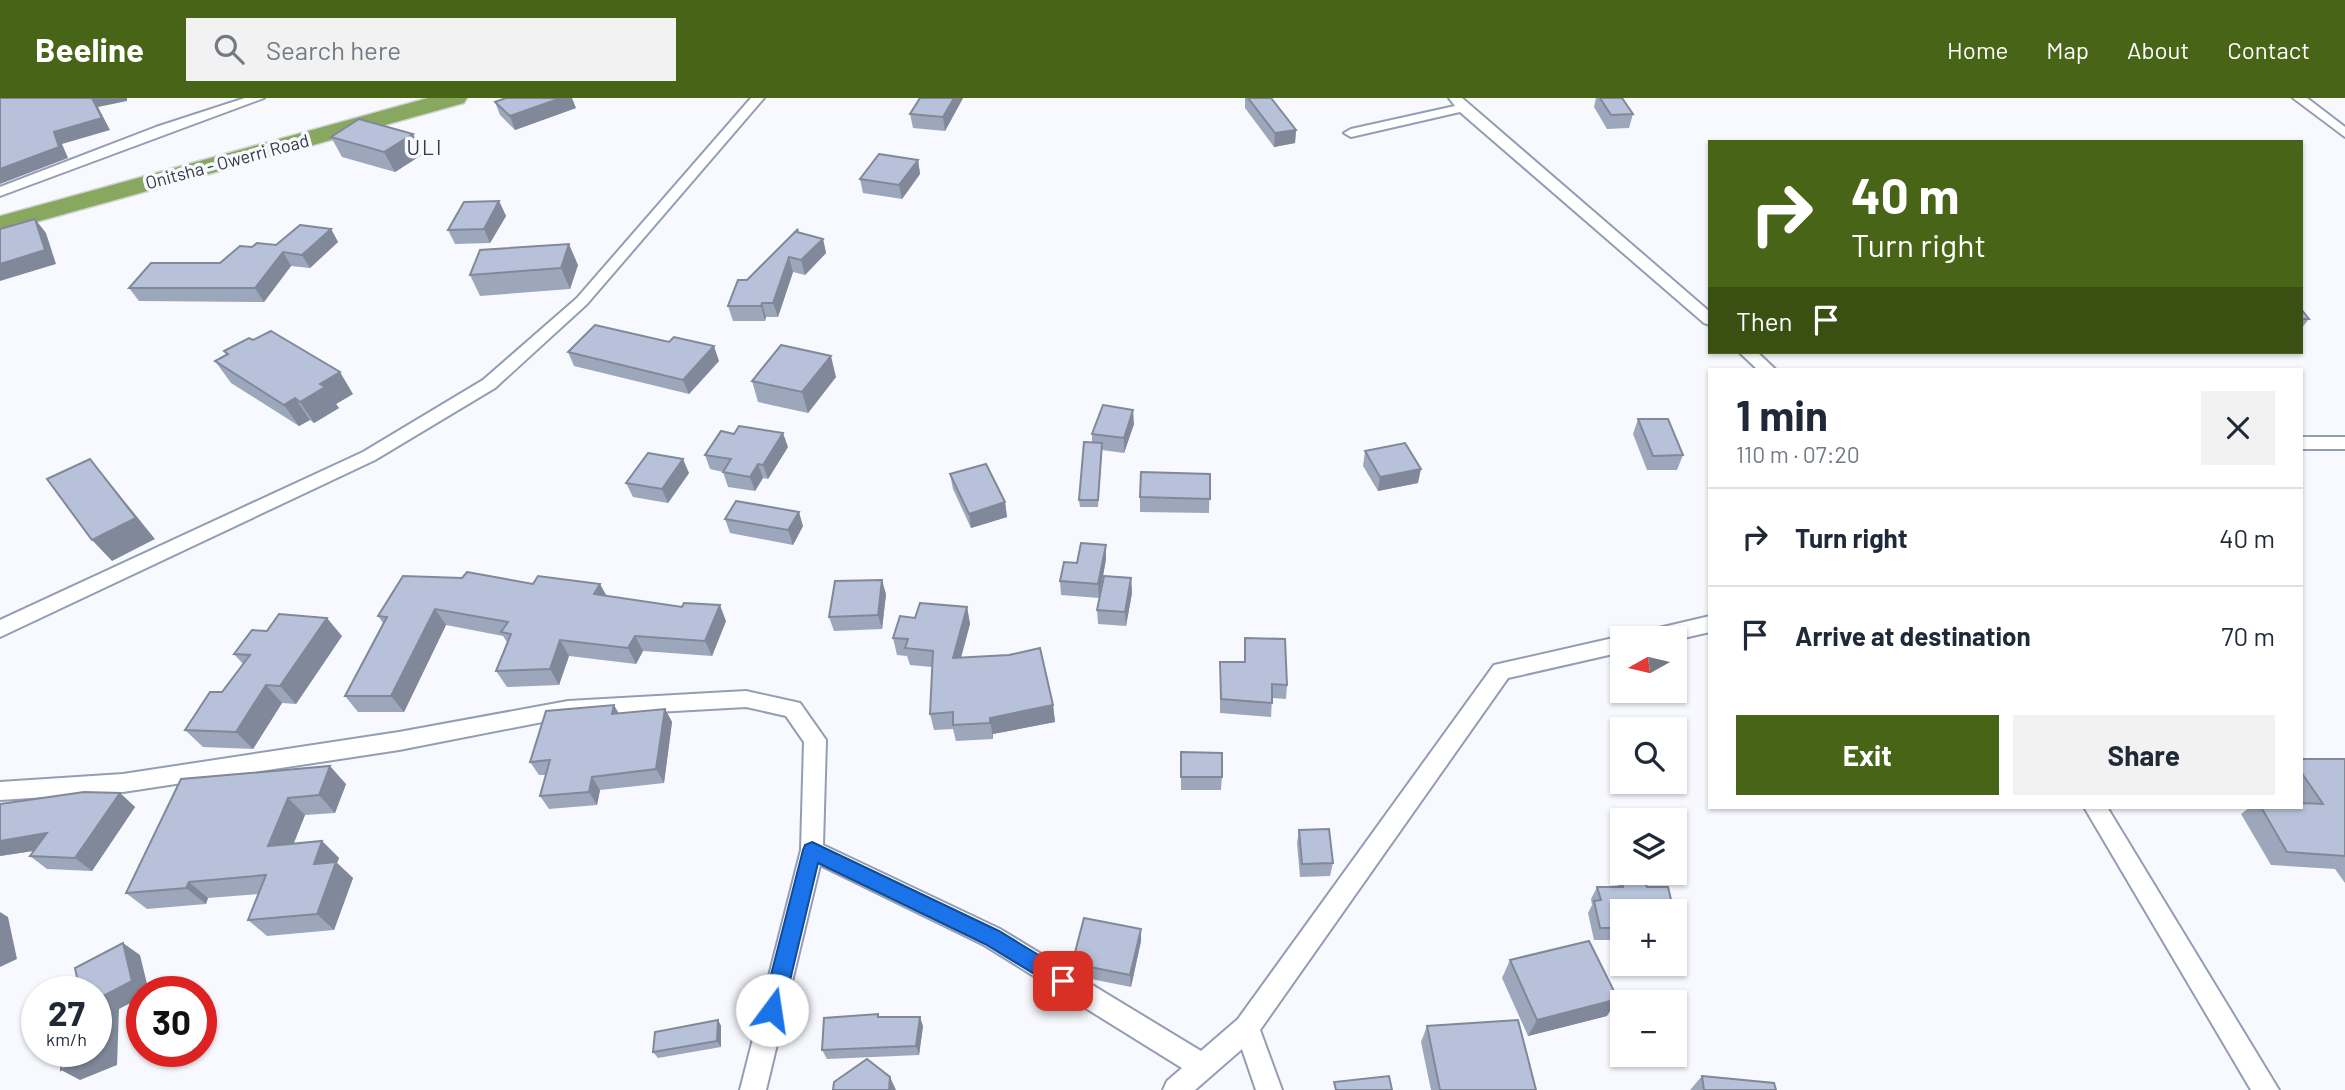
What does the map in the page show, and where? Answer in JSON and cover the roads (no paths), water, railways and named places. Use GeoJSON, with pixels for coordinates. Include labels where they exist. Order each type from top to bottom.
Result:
{"type":"FeatureCollection","features":[{"type":"Feature","properties":{"kind":"highway","name":"Onitsha - Owerri Road"},"geometry":{"type":"LineString","coordinates":[[0,215],[427,98]]}},
{"type":"Feature","properties":{"kind":"highway","name":"Onitsha - Owerri Road"},"geometry":{"type":"LineString","coordinates":[[0,224],[455,98]]}},
{"type":"Feature","properties":{"kind":"street"},"geometry":{"type":"LineString","coordinates":[[0,192],[161,130],[258,98]]}},
{"type":"Feature","properties":{"kind":"street"},"geometry":{"type":"LineString","coordinates":[[0,629],[369,456],[489,384],[582,301],[758,98]]}},
{"type":"Feature","properties":{"kind":"street"},"geometry":{"type":"LineString","coordinates":[[2299,98],[2345,133]]}},
{"type":"Feature","properties":{"kind":"street"},"geometry":{"type":"LineString","coordinates":[[1351,133],[1459,103],[1708,318]]}},
{"type":"Feature","properties":{"kind":"street"},"geometry":{"type":"LineString","coordinates":[[1749,354],[1766,368]]}},
{"type":"Feature","properties":{"kind":"street"},"geometry":{"type":"LineString","coordinates":[[2303,443],[2345,443]]}},
{"type":"Feature","properties":{"kind":"street"},"geometry":{"type":"LineString","coordinates":[[1687,629],[1708,624]]}},
{"type":"Feature","properties":{"kind":"street"},"geometry":{"type":"LineString","coordinates":[[1176,1090],[1247,1028],[1501,671],[1610,647]]}},
{"type":"Feature","properties":{"kind":"street"},"geometry":{"type":"LineString","coordinates":[[0,791],[123,783],[399,741],[568,709],[746,699],[793,709],[815,740],[812,850],[753,1090]]}},
{"type":"Feature","properties":{"kind":"street"},"geometry":{"type":"LineString","coordinates":[[2096,809],[2266,1090]]}},
{"type":"Feature","properties":{"kind":"street"},"geometry":{"type":"LineString","coordinates":[[812,850],[992,937],[1204,1067]]}},
{"type":"Feature","properties":{"kind":"street"},"geometry":{"type":"LineString","coordinates":[[1247,1028],[1269,1090]]}},
{"type":"Feature","properties":{"kind":"district","name":"ULI"},"geometry":{"type":"Point","coordinates":[425,146]}}]}
